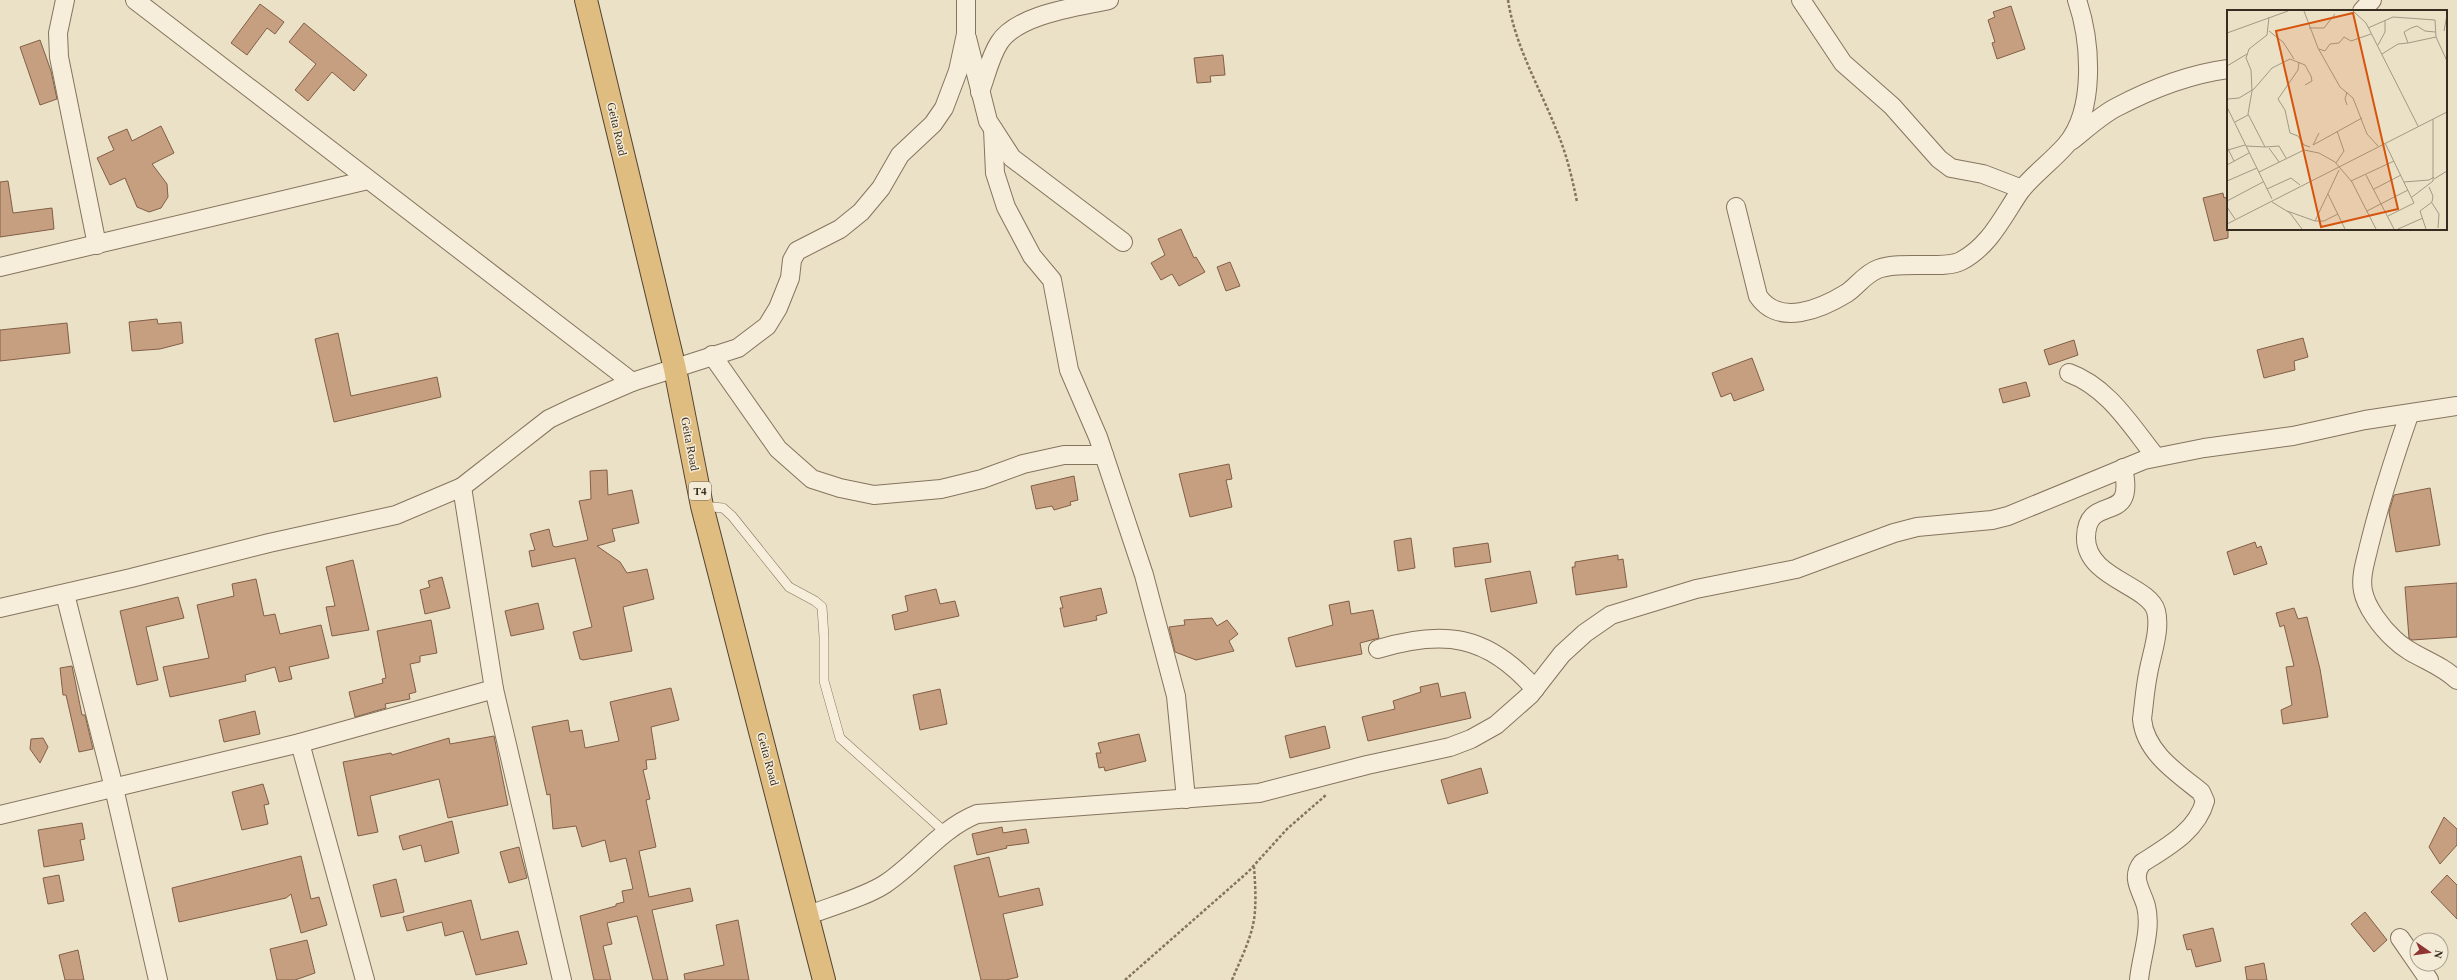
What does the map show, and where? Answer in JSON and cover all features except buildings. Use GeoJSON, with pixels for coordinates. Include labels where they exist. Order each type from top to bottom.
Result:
{"type":"FeatureCollection","features":[{"type":"Feature","properties":{"kind":"highway","name":"Geita Road"},"geometry":{"type":"LineString","coordinates":[[586,0],[675,368],[702,506],[809,915],[824,980]]}},
{"type":"Feature","properties":{"kind":"street"},"geometry":{"type":"LineString","coordinates":[[65,0],[58,33],[59,57],[97,245]]}},
{"type":"Feature","properties":{"kind":"street"},"geometry":{"type":"LineString","coordinates":[[135,0],[632,382]]}},
{"type":"Feature","properties":{"kind":"street"},"geometry":{"type":"LineString","coordinates":[[0,608],[65,594],[269,543],[396,515],[462,487],[549,419],[632,382],[712,355],[738,348],[767,326],[784,296],[790,278],[792,260],[797,251],[840,229],[860,212],[881,188],[900,155],[933,124],[944,108],[958,71],[966,34],[966,0]]}},
{"type":"Feature","properties":{"kind":"street"},"geometry":{"type":"LineString","coordinates":[[980,92],[999,42],[1016,26],[1042,16],[1109,0]]}},
{"type":"Feature","properties":{"kind":"street"},"geometry":{"type":"LineString","coordinates":[[1801,0],[1843,63],[1892,106],[1938,159],[1951,168],[1983,174],[2022,189]]}},
{"type":"Feature","properties":{"kind":"street"},"geometry":{"type":"LineString","coordinates":[[2067,144],[2079,121],[2086,95],[2088,49],[2084,20],[2077,0]]}},
{"type":"Feature","properties":{"kind":"street"},"geometry":{"type":"LineString","coordinates":[[2363,10],[2372,0]]}},
{"type":"Feature","properties":{"kind":"street"},"geometry":{"type":"LineString","coordinates":[[966,34],[988,121],[1012,158],[1123,242]]}},
{"type":"Feature","properties":{"kind":"street"},"geometry":{"type":"LineString","coordinates":[[1736,207],[1758,296],[1771,310],[1788,314],[1823,306],[1848,292],[1868,274],[1886,266],[1919,263],[1951,264],[1960,261],[1991,237],[2022,189],[2067,144],[2114,108],[2149,92],[2205,72],[2227,69]]}},
{"type":"Feature","properties":{"kind":"street"},"geometry":{"type":"LineString","coordinates":[[993,129],[995,173],[1006,208],[1032,256],[1052,280],[1069,370],[1104,455],[1144,575],[1172,682],[1186,799]]}},
{"type":"Feature","properties":{"kind":"street"},"geometry":{"type":"LineString","coordinates":[[0,267],[368,180]]}},
{"type":"Feature","properties":{"kind":"street"},"geometry":{"type":"LineString","coordinates":[[712,355],[778,449],[812,479],[840,488],[874,495],[941,489],[982,479],[1023,464],[1064,455],[1104,455]]}},
{"type":"Feature","properties":{"kind":"street"},"geometry":{"type":"LineString","coordinates":[[2069,373],[2082,378],[2102,393],[2156,457]]}},
{"type":"Feature","properties":{"kind":"street"},"geometry":{"type":"LineString","coordinates":[[809,915],[884,885],[899,874],[946,832],[963,820],[990,811],[1259,793],[1367,765],[1450,747],[1472,738],[1496,724],[1535,689],[1562,654],[1585,632],[1611,615],[1696,589],[1796,569],[1894,533],[1917,527],[1992,520],[2008,516],[2123,468],[2156,457],[2204,448],[2293,436],[2365,420],[2409,415],[2457,406]]}},
{"type":"Feature","properties":{"kind":"street"},"geometry":{"type":"LineString","coordinates":[[2409,415],[2380,500],[2362,577],[2363,592],[2368,606],[2392,638],[2404,648],[2448,672],[2457,680]]}},
{"type":"Feature","properties":{"kind":"street"},"geometry":{"type":"LineString","coordinates":[[2123,468],[2126,482],[2126,496],[2120,504],[2098,511],[2092,516],[2085,538],[2089,551],[2096,562],[2107,574],[2149,601],[2156,610],[2156,627],[2142,720],[2143,730],[2152,748],[2201,792],[2205,801],[2202,812],[2185,832],[2137,869],[2136,878],[2146,907],[2147,925],[2139,980]]}},
{"type":"Feature","properties":{"kind":"street"},"geometry":{"type":"LineString","coordinates":[[462,487],[494,689],[562,980]]}},
{"type":"Feature","properties":{"kind":"street"},"geometry":{"type":"LineString","coordinates":[[65,594],[114,788],[158,980]]}},
{"type":"Feature","properties":{"kind":"street"},"geometry":{"type":"LineString","coordinates":[[1378,649],[1427,637],[1459,640],[1473,644],[1500,658],[1523,676],[1535,689]]}},
{"type":"Feature","properties":{"kind":"street"},"geometry":{"type":"LineString","coordinates":[[0,815],[300,743],[494,689]]}},
{"type":"Feature","properties":{"kind":"street"},"geometry":{"type":"LineString","coordinates":[[300,743],[365,980]]}},
{"type":"Feature","properties":{"kind":"street"},"geometry":{"type":"LineString","coordinates":[[2400,938],[2430,980]]}},
{"type":"Feature","properties":{"kind":"lane"},"geometry":{"type":"LineString","coordinates":[[702,506],[723,508],[732,516],[789,587],[819,603],[824,613],[824,681],[840,738],[946,832]]}},
{"type":"Feature","properties":{"kind":"path"},"geometry":{"type":"LineString","coordinates":[[1508,0],[1512,25],[1557,130],[1572,176],[1577,202]]}},
{"type":"Feature","properties":{"kind":"path"},"geometry":{"type":"LineString","coordinates":[[1125,980],[1254,866],[1287,829],[1330,792]]}},
{"type":"Feature","properties":{"kind":"path"},"geometry":{"type":"LineString","coordinates":[[1232,980],[1245,949],[1253,923],[1255,910],[1254,866]]}}]}
